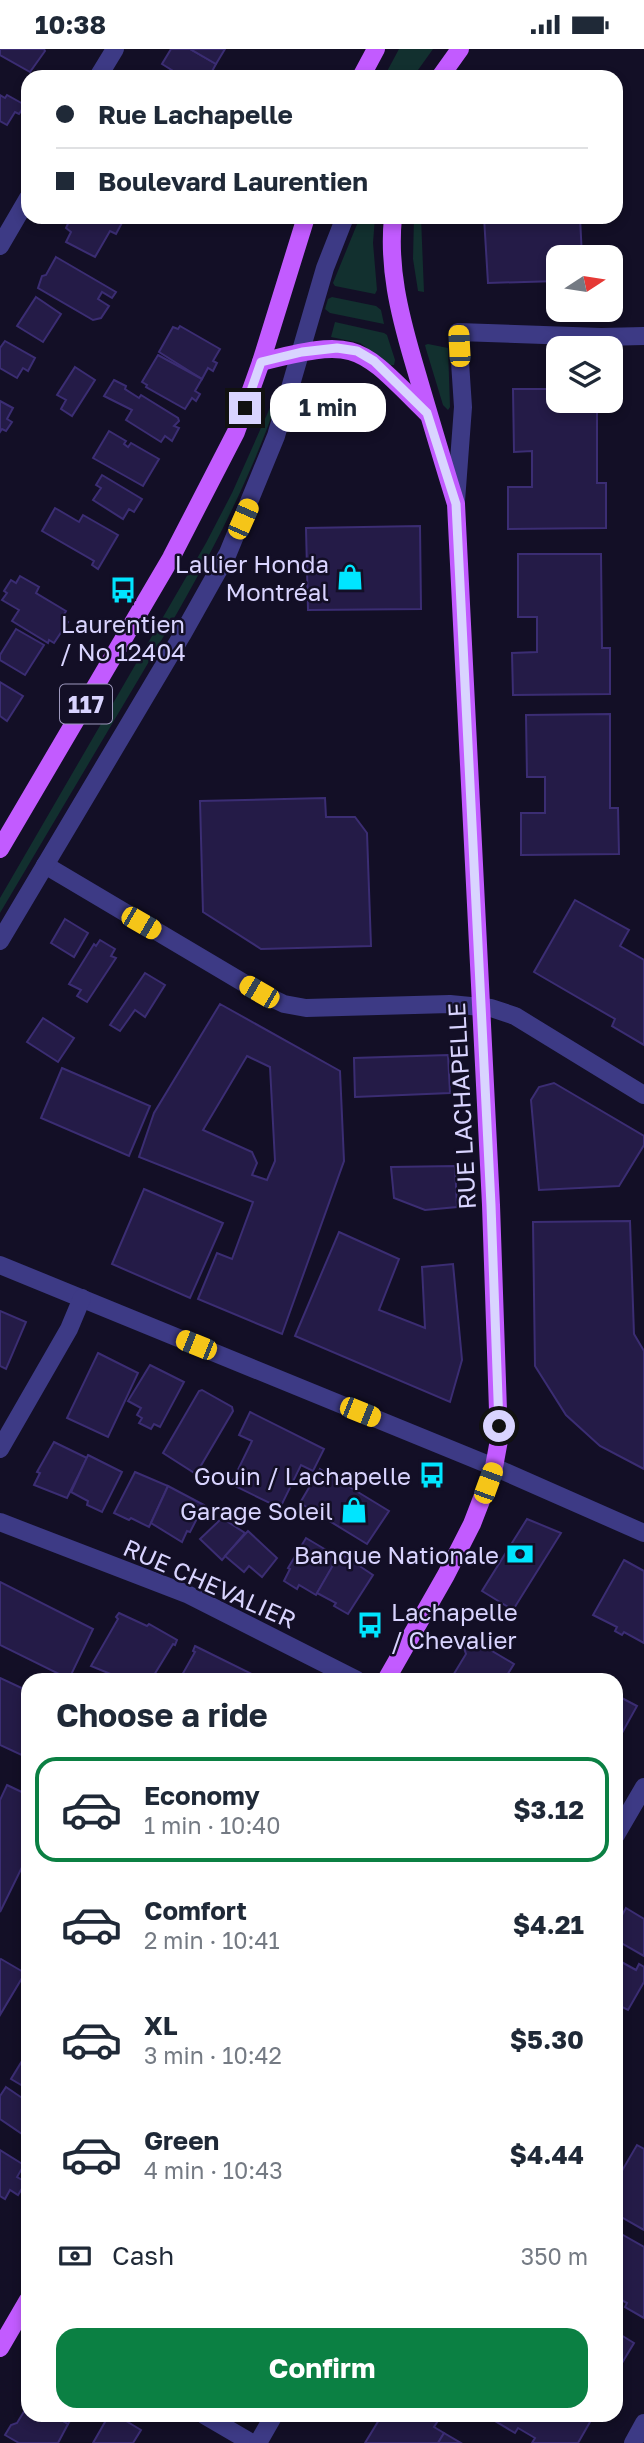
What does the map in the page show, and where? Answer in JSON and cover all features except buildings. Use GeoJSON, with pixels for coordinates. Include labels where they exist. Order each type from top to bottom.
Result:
{"type":"FeatureCollection","features":[{"type":"Feature","properties":{"kind":"main road"},"geometry":{"type":"LineString","coordinates":[[365,70],[376,49]]}},
{"type":"Feature","properties":{"kind":"main road"},"geometry":{"type":"LineString","coordinates":[[445,70],[460,49]]}},
{"type":"Feature","properties":{"kind":"main road","name":"117"},"geometry":{"type":"LineString","coordinates":[[0,849],[171,558],[236,432],[304,224]]}},
{"type":"Feature","properties":{"kind":"main road","name":"RUE LACHAPELLE"},"geometry":{"type":"LineString","coordinates":[[390,1673],[457,1555],[480,1506],[494,1467],[499,1426],[456,504],[427,413],[394,287],[391,259],[393,224]]}},
{"type":"Feature","properties":{"kind":"main road"},"geometry":{"type":"LineString","coordinates":[[261,362],[302,352],[337,348],[357,351],[374,361],[427,413]]}},
{"type":"Feature","properties":{"kind":"main road"},"geometry":{"type":"LineString","coordinates":[[0,2347],[21,2316]]}},
{"type":"Feature","properties":{"kind":"street"},"geometry":{"type":"LineString","coordinates":[[102,70],[114,49]]}},
{"type":"Feature","properties":{"kind":"street"},"geometry":{"type":"LineString","coordinates":[[0,246],[21,210]]}},
{"type":"Feature","properties":{"kind":"street"},"geometry":{"type":"LineString","coordinates":[[0,941],[221,566],[269,453],[302,352],[325,268],[342,224]]}},
{"type":"Feature","properties":{"kind":"street","name":"RUE LACHAPELLE"},"geometry":{"type":"LineString","coordinates":[[456,504],[463,407],[458,332],[644,336]]}},
{"type":"Feature","properties":{"kind":"street"},"geometry":{"type":"LineString","coordinates":[[45,865],[259,992],[284,1004],[317,1009],[450,1004],[491,1008],[515,1016],[644,1095]]}},
{"type":"Feature","properties":{"kind":"street"},"geometry":{"type":"LineString","coordinates":[[0,1265],[494,1467],[644,1533]]}},
{"type":"Feature","properties":{"kind":"street"},"geometry":{"type":"LineString","coordinates":[[0,1449],[69,1329],[82,1299]]}},
{"type":"Feature","properties":{"kind":"street","name":"RUE CHEVALIER"},"geometry":{"type":"LineString","coordinates":[[0,1522],[187,1594],[343,1673]]}},
{"type":"Feature","properties":{"kind":"street"},"geometry":{"type":"LineString","coordinates":[[623,1823],[644,1787]]}},
{"type":"Feature","properties":{"kind":"street"},"geometry":{"type":"LineString","coordinates":[[216,2422],[252,2443]]}},
{"type":"Feature","properties":{"kind":"street"},"geometry":{"type":"LineString","coordinates":[[258,2443],[270,2422]]}},
{"type":"Feature","properties":{"kind":"street"},"geometry":{"type":"LineString","coordinates":[[633,2443],[644,2423]]}},
{"type":"Feature","properties":{"kind":"green space"},"geometry":{"type":"Polygon","coordinates":[[[399,49],[433,49],[418,70],[388,70],[399,49]]]}},
{"type":"Feature","properties":{"kind":"green space"},"geometry":{"type":"Polygon","coordinates":[[[357,224],[374,224],[375,294],[335,286],[333,283],[357,224]]]}},
{"type":"Feature","properties":{"kind":"green space"},"geometry":{"type":"Polygon","coordinates":[[[414,224],[421,224],[424,292],[418,291],[413,259],[414,224]]]}},
{"type":"Feature","properties":{"kind":"green space"},"geometry":{"type":"Polygon","coordinates":[[[332,297],[376,306],[381,310],[384,324],[330,313],[325,309],[328,299],[332,297]]]}},
{"type":"Feature","properties":{"kind":"green space"},"geometry":{"type":"Polygon","coordinates":[[[335,322],[387,335],[395,360],[394,365],[390,365],[360,343],[331,337],[335,322]]]}},
{"type":"Feature","properties":{"kind":"green space"},"geometry":{"type":"Polygon","coordinates":[[[425,345],[448,348],[448,410],[443,405],[426,349],[425,345]]]}},
{"type":"Feature","properties":{"kind":"green space"},"geometry":{"type":"Polygon","coordinates":[[[277,392],[280,392],[252,465],[202,569],[0,913],[0,898],[206,543],[232,493],[277,392]]]}},
{"type":"Feature","properties":{"kind":"place","name":"Lallier Honda Montréal"},"geometry":{"type":"Point","coordinates":[350,577]}},
{"type":"Feature","properties":{"kind":"place","name":"Laurentien / No 12404"},"geometry":{"type":"Point","coordinates":[123,590]}},
{"type":"Feature","properties":{"kind":"place","name":"Gouin / Lachapelle"},"geometry":{"type":"Point","coordinates":[432,1475]}},
{"type":"Feature","properties":{"kind":"place","name":"Garage Soleil"},"geometry":{"type":"Point","coordinates":[354,1510]}},
{"type":"Feature","properties":{"kind":"place","name":"Banque Nationale"},"geometry":{"type":"Point","coordinates":[520,1554]}},
{"type":"Feature","properties":{"kind":"place","name":"Lachapelle / Chevalier"},"geometry":{"type":"Point","coordinates":[370,1625]}},
{"type":"Feature","properties":{"kind":"route"},"geometry":{"type":"LineString","coordinates":[[245,408],[261,362],[320,348],[357,351],[374,361],[427,413],[456,504],[491,1205],[499,1426]]}}]}
